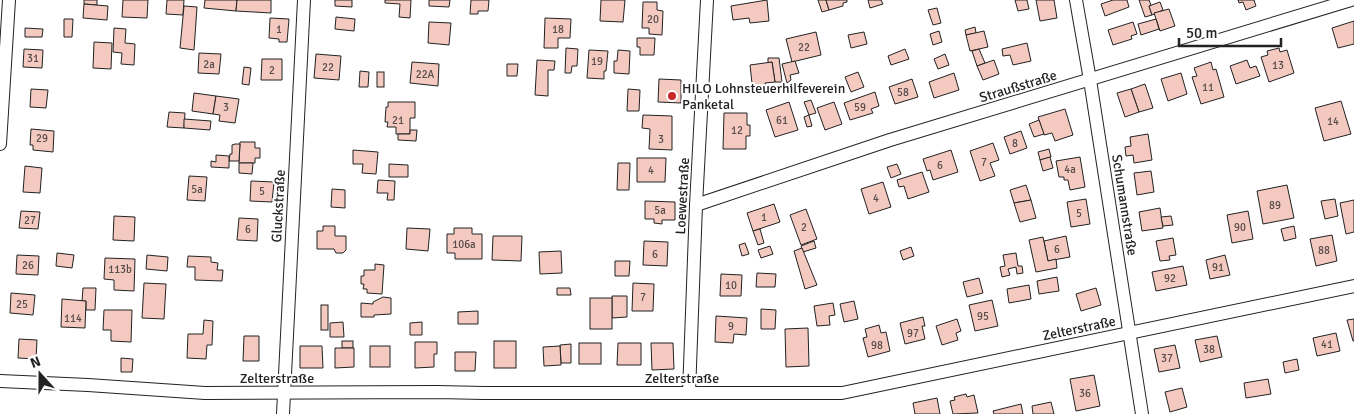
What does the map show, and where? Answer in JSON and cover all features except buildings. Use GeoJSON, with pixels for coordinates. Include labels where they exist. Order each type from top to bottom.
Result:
{"type":"FeatureCollection","features":[{"type":"Feature","properties":{"kind":"street"},"geometry":{"type":"LineString","coordinates":[[0,144],[9,0]]}},
{"type":"Feature","properties":{"kind":"street","name":"Gluckstraße"},"geometry":{"type":"LineString","coordinates":[[283,414],[304,0]]}},
{"type":"Feature","properties":{"kind":"street","name":"Loewestraße"},"geometry":{"type":"LineString","coordinates":[[689,393],[696,205],[707,0]]}},
{"type":"Feature","properties":{"kind":"street","name":"Schumannstraße"},"geometry":{"type":"LineString","coordinates":[[1076,0],[1142,414]]}},
{"type":"Feature","properties":{"kind":"street","name":"Straußstraße"},"geometry":{"type":"LineString","coordinates":[[696,205],[890,140],[1351,0]]}},
{"type":"Feature","properties":{"kind":"street","name":"Zelterstraße"},"geometry":{"type":"LineString","coordinates":[[0,380],[205,393],[842,393],[1354,286]]}},
{"type":"Feature","properties":{"kind":"place","name":"HILO Lohnsteuerhilfeverein Panketal"},"geometry":{"type":"Point","coordinates":[672,96]}}]}
